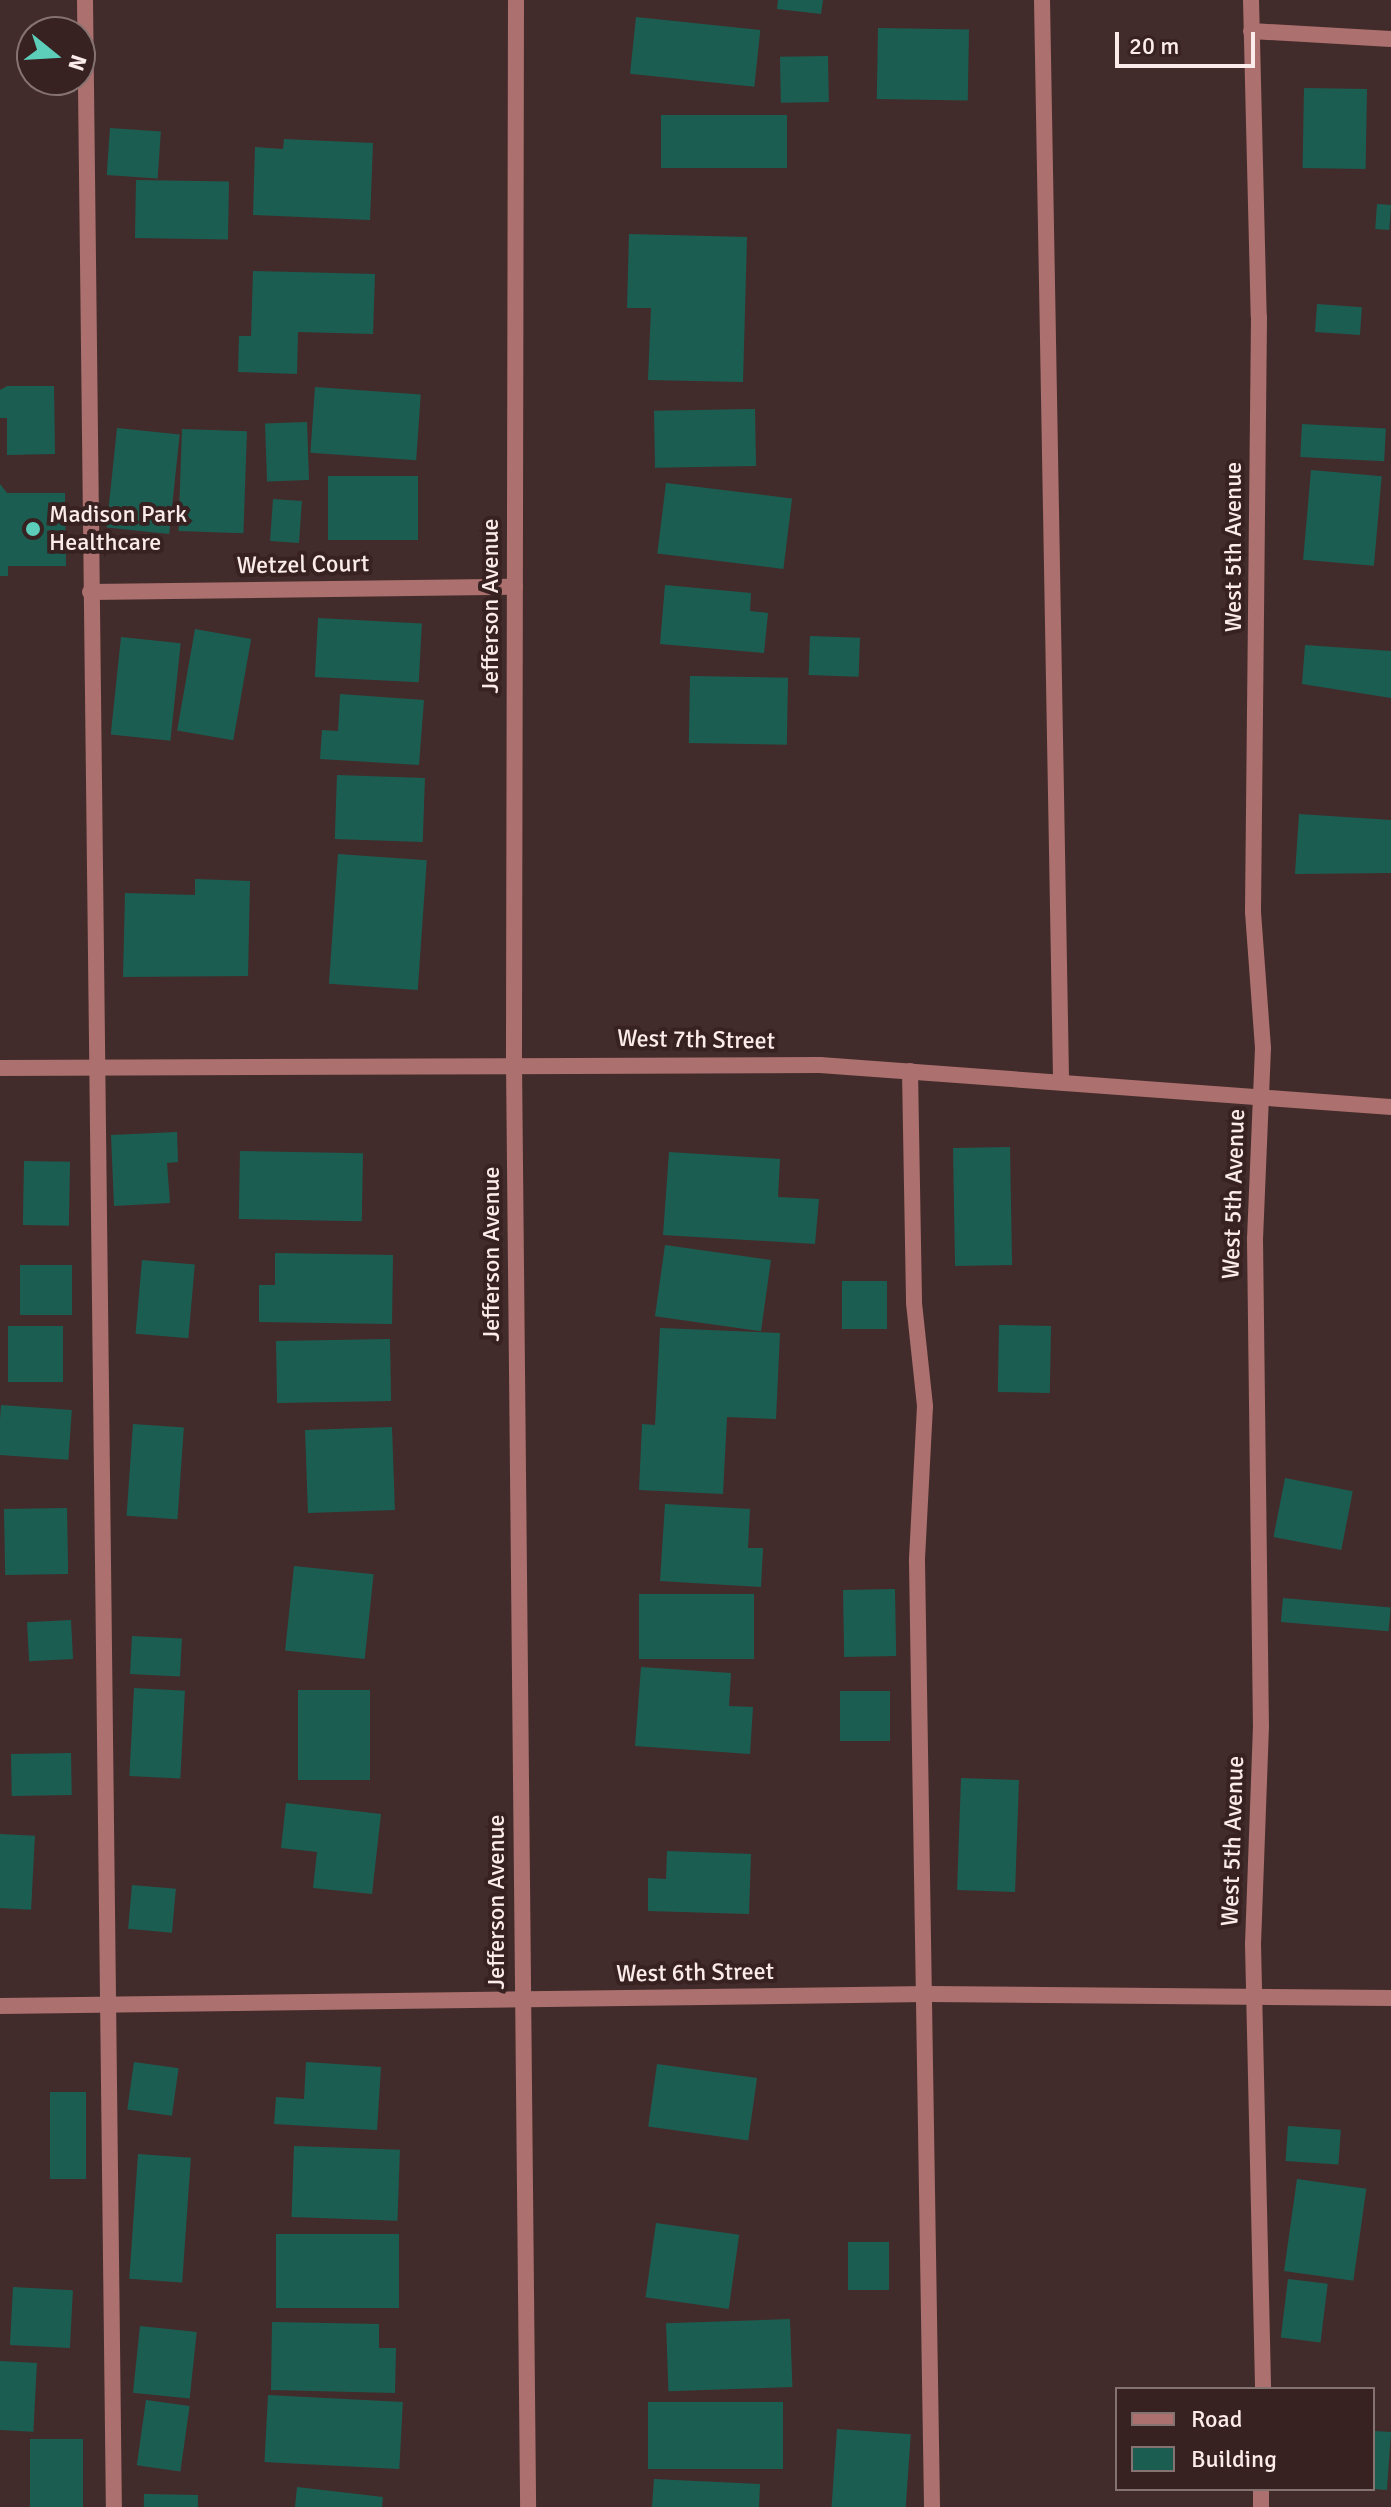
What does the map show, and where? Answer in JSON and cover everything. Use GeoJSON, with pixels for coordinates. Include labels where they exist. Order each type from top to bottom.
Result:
{"type":"FeatureCollection","features":[{"type":"Feature","properties":{"kind":"street"},"geometry":{"type":"LineString","coordinates":[[85,0],[114,2507]]}},
{"type":"Feature","properties":{"kind":"street","name":"Jefferson Avenue"},"geometry":{"type":"LineString","coordinates":[[516,0],[514,1063],[528,2507]]}},
{"type":"Feature","properties":{"kind":"street"},"geometry":{"type":"LineString","coordinates":[[1042,0],[1061,1082]]}},
{"type":"Feature","properties":{"kind":"street","name":"West 5th Avenue"},"geometry":{"type":"LineString","coordinates":[[1251,0],[1259,347],[1253,912],[1261,1097],[1256,1993],[1263,2387]]}},
{"type":"Feature","properties":{"kind":"street"},"geometry":{"type":"LineString","coordinates":[[1251,31],[1391,39]]}},
{"type":"Feature","properties":{"kind":"street","name":"Wetzel Court"},"geometry":{"type":"LineString","coordinates":[[90,592],[515,587]]}},
{"type":"Feature","properties":{"kind":"street","name":"West 7th Street"},"geometry":{"type":"LineString","coordinates":[[0,1068],[514,1063],[910,1071],[1391,1107]]}},
{"type":"Feature","properties":{"kind":"street"},"geometry":{"type":"LineString","coordinates":[[910,1071],[914,1303],[925,1406],[917,1517],[928,1994],[932,2507]]}},
{"type":"Feature","properties":{"kind":"street","name":"West 6th Street"},"geometry":{"type":"LineString","coordinates":[[0,2006],[928,1994],[1256,1993],[1391,1998]]}},
{"type":"Feature","properties":{"kind":"building"},"geometry":{"type":"Polygon","coordinates":[[[778,0],[823,0],[821,14],[777,9],[778,0]]]}},
{"type":"Feature","properties":{"kind":"building"},"geometry":{"type":"Polygon","coordinates":[[[636,17],[760,30],[754,87],[630,74],[636,17]]]}},
{"type":"Feature","properties":{"kind":"building"},"geometry":{"type":"Polygon","coordinates":[[[878,28],[969,30],[968,101],[877,99],[878,28]]]}},
{"type":"Feature","properties":{"kind":"building"},"geometry":{"type":"Polygon","coordinates":[[[828,56],[829,102],[781,103],[780,57],[828,56]]]}},
{"type":"Feature","properties":{"kind":"building"},"geometry":{"type":"Polygon","coordinates":[[[1304,88],[1367,89],[1366,169],[1303,168],[1304,88]]]}},
{"type":"Feature","properties":{"kind":"building"},"geometry":{"type":"Polygon","coordinates":[[[661,115],[787,115],[787,168],[661,168],[661,115]]]}},
{"type":"Feature","properties":{"kind":"building"},"geometry":{"type":"Polygon","coordinates":[[[110,128],[161,132],[158,178],[107,175],[110,128]]]}},
{"type":"Feature","properties":{"kind":"building"},"geometry":{"type":"Polygon","coordinates":[[[284,139],[373,143],[370,220],[253,215],[255,147],[283,149],[284,139]]]}},
{"type":"Feature","properties":{"kind":"building"},"geometry":{"type":"Polygon","coordinates":[[[136,180],[229,182],[228,240],[135,238],[136,180]]]}},
{"type":"Feature","properties":{"kind":"building"},"geometry":{"type":"Polygon","coordinates":[[[1377,204],[1391,205],[1389,230],[1375,229],[1377,204]]]}},
{"type":"Feature","properties":{"kind":"building"},"geometry":{"type":"Polygon","coordinates":[[[629,234],[747,237],[743,382],[648,380],[651,308],[627,308],[629,234]]]}},
{"type":"Feature","properties":{"kind":"building"},"geometry":{"type":"Polygon","coordinates":[[[253,271],[375,274],[373,334],[298,332],[297,374],[238,372],[239,336],[251,336],[253,271]]]}},
{"type":"Feature","properties":{"kind":"building"},"geometry":{"type":"Polygon","coordinates":[[[1317,304],[1362,307],[1360,335],[1315,332],[1317,304]]]}},
{"type":"Feature","properties":{"kind":"building","name":"Madison Park Healthcare"},"geometry":{"type":"Polygon","coordinates":[[[7,386],[54,386],[55,454],[7,455],[7,418],[0,418],[0,390],[7,386]]]}},
{"type":"Feature","properties":{"kind":"building"},"geometry":{"type":"Polygon","coordinates":[[[315,387],[421,394],[416,460],[310,453],[315,387]]]}},
{"type":"Feature","properties":{"kind":"building"},"geometry":{"type":"Polygon","coordinates":[[[755,409],[756,466],[655,468],[654,411],[755,409]]]}},
{"type":"Feature","properties":{"kind":"building"},"geometry":{"type":"Polygon","coordinates":[[[307,422],[309,480],[267,481],[265,423],[307,422]]]}},
{"type":"Feature","properties":{"kind":"building"},"geometry":{"type":"Polygon","coordinates":[[[1302,424],[1386,428],[1384,461],[1300,457],[1302,424]]]}},
{"type":"Feature","properties":{"kind":"building"},"geometry":{"type":"Polygon","coordinates":[[[117,428],[180,435],[169,534],[107,527],[117,428]]]}},
{"type":"Feature","properties":{"kind":"building"},"geometry":{"type":"Polygon","coordinates":[[[182,429],[247,431],[243,533],[178,531],[182,429]]]}},
{"type":"Feature","properties":{"kind":"building"},"geometry":{"type":"Polygon","coordinates":[[[1311,470],[1382,476],[1374,566],[1303,560],[1311,470]]]}},
{"type":"Feature","properties":{"kind":"building"},"geometry":{"type":"Polygon","coordinates":[[[328,476],[418,476],[418,540],[328,540],[328,476]]]}},
{"type":"Feature","properties":{"kind":"building"},"geometry":{"type":"Polygon","coordinates":[[[666,483],[792,498],[783,569],[657,553],[666,483]]]}},
{"type":"Feature","properties":{"kind":"building","name":"Madison Park Healthcare"},"geometry":{"type":"Polygon","coordinates":[[[0,484],[7,493],[65,493],[66,566],[8,566],[8,576],[0,576],[0,484]]]}},
{"type":"Feature","properties":{"kind":"building"},"geometry":{"type":"Polygon","coordinates":[[[273,499],[302,501],[299,543],[270,541],[273,499]]]}},
{"type":"Feature","properties":{"kind":"building"},"geometry":{"type":"Polygon","coordinates":[[[665,585],[751,593],[750,611],[768,613],[764,653],[660,644],[665,585]]]}},
{"type":"Feature","properties":{"kind":"building"},"geometry":{"type":"Polygon","coordinates":[[[318,618],[422,623],[419,682],[315,677],[318,618]]]}},
{"type":"Feature","properties":{"kind":"building"},"geometry":{"type":"Polygon","coordinates":[[[195,629],[251,639],[233,740],[177,730],[195,629]]]}},
{"type":"Feature","properties":{"kind":"building"},"geometry":{"type":"Polygon","coordinates":[[[810,636],[860,638],[859,677],[809,675],[810,636]]]}},
{"type":"Feature","properties":{"kind":"building"},"geometry":{"type":"Polygon","coordinates":[[[121,637],[181,643],[170,741],[111,734],[121,637]]]}},
{"type":"Feature","properties":{"kind":"building"},"geometry":{"type":"Polygon","coordinates":[[[1305,645],[1391,651],[1391,698],[1302,684],[1305,645]]]}},
{"type":"Feature","properties":{"kind":"building"},"geometry":{"type":"Polygon","coordinates":[[[690,676],[788,678],[787,745],[689,743],[690,676]]]}},
{"type":"Feature","properties":{"kind":"building"},"geometry":{"type":"Polygon","coordinates":[[[340,694],[424,700],[419,765],[320,759],[322,730],[338,731],[340,694]]]}},
{"type":"Feature","properties":{"kind":"building"},"geometry":{"type":"Polygon","coordinates":[[[337,775],[425,778],[423,842],[335,839],[337,775]]]}},
{"type":"Feature","properties":{"kind":"building"},"geometry":{"type":"Polygon","coordinates":[[[1299,814],[1391,820],[1391,873],[1295,874],[1299,814]]]}},
{"type":"Feature","properties":{"kind":"building"},"geometry":{"type":"Polygon","coordinates":[[[338,854],[427,860],[418,990],[329,984],[338,854]]]}},
{"type":"Feature","properties":{"kind":"building"},"geometry":{"type":"Polygon","coordinates":[[[195,879],[250,881],[248,976],[123,977],[125,893],[195,895],[195,879]]]}},
{"type":"Feature","properties":{"kind":"building"},"geometry":{"type":"Polygon","coordinates":[[[177,1132],[178,1162],[167,1163],[170,1203],[114,1206],[111,1135],[177,1132]]]}},
{"type":"Feature","properties":{"kind":"building"},"geometry":{"type":"Polygon","coordinates":[[[1010,1147],[1012,1265],[955,1266],[953,1148],[1010,1147]]]}},
{"type":"Feature","properties":{"kind":"building"},"geometry":{"type":"Polygon","coordinates":[[[240,1151],[363,1153],[362,1221],[239,1219],[240,1151]]]}},
{"type":"Feature","properties":{"kind":"building"},"geometry":{"type":"Polygon","coordinates":[[[669,1152],[780,1159],[778,1197],[819,1199],[815,1244],[663,1235],[669,1152]]]}},
{"type":"Feature","properties":{"kind":"building"},"geometry":{"type":"Polygon","coordinates":[[[24,1161],[70,1162],[69,1226],[23,1225],[24,1161]]]}},
{"type":"Feature","properties":{"kind":"building"},"geometry":{"type":"Polygon","coordinates":[[[665,1245],[771,1260],[761,1331],[655,1316],[665,1245]]]}},
{"type":"Feature","properties":{"kind":"building"},"geometry":{"type":"Polygon","coordinates":[[[275,1253],[393,1255],[392,1324],[259,1322],[259,1285],[275,1285],[275,1253]]]}},
{"type":"Feature","properties":{"kind":"building"},"geometry":{"type":"Polygon","coordinates":[[[142,1260],[195,1265],[188,1338],[136,1334],[142,1260]]]}},
{"type":"Feature","properties":{"kind":"building"},"geometry":{"type":"Polygon","coordinates":[[[20,1265],[72,1265],[72,1315],[20,1315],[20,1265]]]}},
{"type":"Feature","properties":{"kind":"building"},"geometry":{"type":"Polygon","coordinates":[[[842,1281],[887,1281],[887,1329],[842,1329],[842,1281]]]}},
{"type":"Feature","properties":{"kind":"building"},"geometry":{"type":"Polygon","coordinates":[[[999,1325],[1051,1326],[1050,1393],[998,1392],[999,1325]]]}},
{"type":"Feature","properties":{"kind":"building"},"geometry":{"type":"Polygon","coordinates":[[[8,1326],[63,1326],[63,1382],[8,1382],[8,1326]]]}},
{"type":"Feature","properties":{"kind":"building"},"geometry":{"type":"Polygon","coordinates":[[[660,1328],[780,1333],[776,1419],[727,1417],[723,1494],[639,1490],[642,1424],[655,1425],[660,1328]]]}},
{"type":"Feature","properties":{"kind":"building"},"geometry":{"type":"Polygon","coordinates":[[[390,1339],[391,1401],[277,1403],[276,1341],[390,1339]]]}},
{"type":"Feature","properties":{"kind":"building"},"geometry":{"type":"Polygon","coordinates":[[[1,1405],[72,1410],[68,1460],[0,1455],[1,1405]]]}},
{"type":"Feature","properties":{"kind":"building"},"geometry":{"type":"Polygon","coordinates":[[[133,1424],[184,1428],[177,1519],[127,1516],[133,1424]]]}},
{"type":"Feature","properties":{"kind":"building"},"geometry":{"type":"Polygon","coordinates":[[[392,1427],[395,1510],[308,1513],[305,1430],[392,1427]]]}},
{"type":"Feature","properties":{"kind":"building"},"geometry":{"type":"Polygon","coordinates":[[[1285,1478],[1353,1491],[1341,1550],[1274,1537],[1285,1478]]]}},
{"type":"Feature","properties":{"kind":"building"},"geometry":{"type":"Polygon","coordinates":[[[665,1504],[750,1509],[748,1548],[763,1548],[761,1587],[660,1581],[665,1504]]]}},
{"type":"Feature","properties":{"kind":"building"},"geometry":{"type":"Polygon","coordinates":[[[67,1508],[68,1574],[5,1575],[4,1509],[67,1508]]]}},
{"type":"Feature","properties":{"kind":"building"},"geometry":{"type":"Polygon","coordinates":[[[294,1566],[374,1574],[365,1659],[285,1651],[294,1566]]]}},
{"type":"Feature","properties":{"kind":"building"},"geometry":{"type":"Polygon","coordinates":[[[895,1589],[896,1656],[844,1657],[843,1590],[895,1589]]]}},
{"type":"Feature","properties":{"kind":"building"},"geometry":{"type":"Polygon","coordinates":[[[639,1594],[754,1594],[754,1659],[639,1659],[639,1594]]]}},
{"type":"Feature","properties":{"kind":"building"},"geometry":{"type":"Polygon","coordinates":[[[1283,1598],[1391,1607],[1388,1631],[1281,1622],[1283,1598]]]}},
{"type":"Feature","properties":{"kind":"building"},"geometry":{"type":"Polygon","coordinates":[[[71,1620],[73,1659],[29,1661],[27,1622],[71,1620]]]}},
{"type":"Feature","properties":{"kind":"building"},"geometry":{"type":"Polygon","coordinates":[[[132,1636],[182,1639],[180,1677],[130,1674],[132,1636]]]}},
{"type":"Feature","properties":{"kind":"building"},"geometry":{"type":"Polygon","coordinates":[[[641,1667],[731,1673],[729,1706],[753,1707],[750,1754],[635,1746],[641,1667]]]}},
{"type":"Feature","properties":{"kind":"building"},"geometry":{"type":"Polygon","coordinates":[[[134,1688],[185,1691],[180,1779],[129,1776],[134,1688]]]}},
{"type":"Feature","properties":{"kind":"building"},"geometry":{"type":"Polygon","coordinates":[[[298,1690],[370,1690],[370,1780],[298,1780],[298,1690]]]}},
{"type":"Feature","properties":{"kind":"building"},"geometry":{"type":"Polygon","coordinates":[[[840,1691],[890,1691],[890,1741],[840,1741],[840,1691]]]}},
{"type":"Feature","properties":{"kind":"building"},"geometry":{"type":"Polygon","coordinates":[[[71,1753],[72,1795],[12,1796],[11,1754],[71,1753]]]}},
{"type":"Feature","properties":{"kind":"building"},"geometry":{"type":"Polygon","coordinates":[[[961,1778],[1019,1780],[1015,1892],[957,1890],[961,1778]]]}},
{"type":"Feature","properties":{"kind":"building"},"geometry":{"type":"Polygon","coordinates":[[[286,1803],[381,1814],[372,1894],[313,1888],[317,1852],[281,1848],[286,1803]]]}},
{"type":"Feature","properties":{"kind":"building"},"geometry":{"type":"Polygon","coordinates":[[[0,1834],[35,1836],[31,1910],[0,1908],[0,1834]]]}},
{"type":"Feature","properties":{"kind":"building"},"geometry":{"type":"Polygon","coordinates":[[[667,1851],[751,1854],[749,1914],[648,1911],[648,1878],[666,1879],[667,1851]]]}},
{"type":"Feature","properties":{"kind":"building"},"geometry":{"type":"Polygon","coordinates":[[[132,1885],[176,1889],[172,1933],[128,1929],[132,1885]]]}},
{"type":"Feature","properties":{"kind":"building"},"geometry":{"type":"Polygon","coordinates":[[[134,2062],[179,2068],[172,2116],[127,2110],[134,2062]]]}},
{"type":"Feature","properties":{"kind":"building"},"geometry":{"type":"Polygon","coordinates":[[[306,2062],[381,2067],[377,2130],[274,2124],[276,2097],[304,2099],[306,2062]]]}},
{"type":"Feature","properties":{"kind":"building"},"geometry":{"type":"Polygon","coordinates":[[[657,2064],[757,2078],[748,2140],[648,2126],[657,2064]]]}},
{"type":"Feature","properties":{"kind":"building"},"geometry":{"type":"Polygon","coordinates":[[[50,2092],[86,2092],[86,2179],[50,2179],[50,2092]]]}},
{"type":"Feature","properties":{"kind":"building"},"geometry":{"type":"Polygon","coordinates":[[[1288,2126],[1341,2130],[1338,2165],[1286,2161],[1288,2126]]]}},
{"type":"Feature","properties":{"kind":"building"},"geometry":{"type":"Polygon","coordinates":[[[294,2146],[400,2150],[397,2221],[292,2217],[294,2146]]]}},
{"type":"Feature","properties":{"kind":"building"},"geometry":{"type":"Polygon","coordinates":[[[138,2154],[191,2158],[182,2282],[129,2279],[138,2154]]]}},
{"type":"Feature","properties":{"kind":"building"},"geometry":{"type":"Polygon","coordinates":[[[1297,2179],[1366,2189],[1353,2281],[1284,2271],[1297,2179]]]}},
{"type":"Feature","properties":{"kind":"building"},"geometry":{"type":"Polygon","coordinates":[[[656,2223],[739,2235],[729,2309],[646,2297],[656,2223]]]}},
{"type":"Feature","properties":{"kind":"building"},"geometry":{"type":"Polygon","coordinates":[[[276,2234],[399,2234],[399,2308],[276,2308],[276,2234]]]}},
{"type":"Feature","properties":{"kind":"building"},"geometry":{"type":"Polygon","coordinates":[[[848,2242],[889,2242],[889,2290],[848,2290],[848,2242]]]}},
{"type":"Feature","properties":{"kind":"building"},"geometry":{"type":"Polygon","coordinates":[[[1288,2279],[1328,2284],[1321,2342],[1281,2338],[1288,2279]]]}},
{"type":"Feature","properties":{"kind":"building"},"geometry":{"type":"Polygon","coordinates":[[[13,2287],[73,2290],[70,2348],[10,2345],[13,2287]]]}},
{"type":"Feature","properties":{"kind":"building"},"geometry":{"type":"Polygon","coordinates":[[[790,2319],[792,2387],[668,2391],[666,2323],[790,2319]]]}},
{"type":"Feature","properties":{"kind":"building"},"geometry":{"type":"Polygon","coordinates":[[[272,2322],[379,2324],[379,2348],[396,2348],[395,2393],[271,2390],[272,2322]]]}},
{"type":"Feature","properties":{"kind":"building"},"geometry":{"type":"Polygon","coordinates":[[[140,2326],[197,2332],[190,2399],[133,2393],[140,2326]]]}},
{"type":"Feature","properties":{"kind":"building"},"geometry":{"type":"Polygon","coordinates":[[[0,2361],[37,2363],[33,2432],[0,2430],[0,2361]]]}},
{"type":"Feature","properties":{"kind":"building"},"geometry":{"type":"Polygon","coordinates":[[[268,2395],[403,2402],[399,2469],[264,2462],[268,2395]]]}},
{"type":"Feature","properties":{"kind":"building"},"geometry":{"type":"Polygon","coordinates":[[[146,2400],[190,2406],[180,2471],[137,2465],[146,2400]]]}},
{"type":"Feature","properties":{"kind":"building"},"geometry":{"type":"Polygon","coordinates":[[[648,2402],[783,2402],[783,2469],[648,2469],[648,2402]]]}},
{"type":"Feature","properties":{"kind":"building"},"geometry":{"type":"Polygon","coordinates":[[[837,2429],[911,2434],[906,2507],[832,2507],[837,2429]]]}},
{"type":"Feature","properties":{"kind":"building"},"geometry":{"type":"Polygon","coordinates":[[[1375,2431],[1391,2432],[1387,2490],[1375,2489],[1375,2431]]]}},
{"type":"Feature","properties":{"kind":"building"},"geometry":{"type":"Polygon","coordinates":[[[30,2439],[83,2439],[83,2507],[30,2507],[30,2439]]]}},
{"type":"Feature","properties":{"kind":"building"},"geometry":{"type":"Polygon","coordinates":[[[654,2479],[760,2484],[759,2507],[652,2507],[654,2479]]]}},
{"type":"Feature","properties":{"kind":"building"},"geometry":{"type":"Polygon","coordinates":[[[297,2487],[383,2497],[382,2507],[295,2507],[297,2487]]]}},
{"type":"Feature","properties":{"kind":"building"},"geometry":{"type":"Polygon","coordinates":[[[144,2494],[198,2495],[198,2507],[144,2507],[144,2494]]]}},
{"type":"Feature","properties":{"kind":"place","name":"Madison Park Healthcare"},"geometry":{"type":"Point","coordinates":[33,529]}}]}
